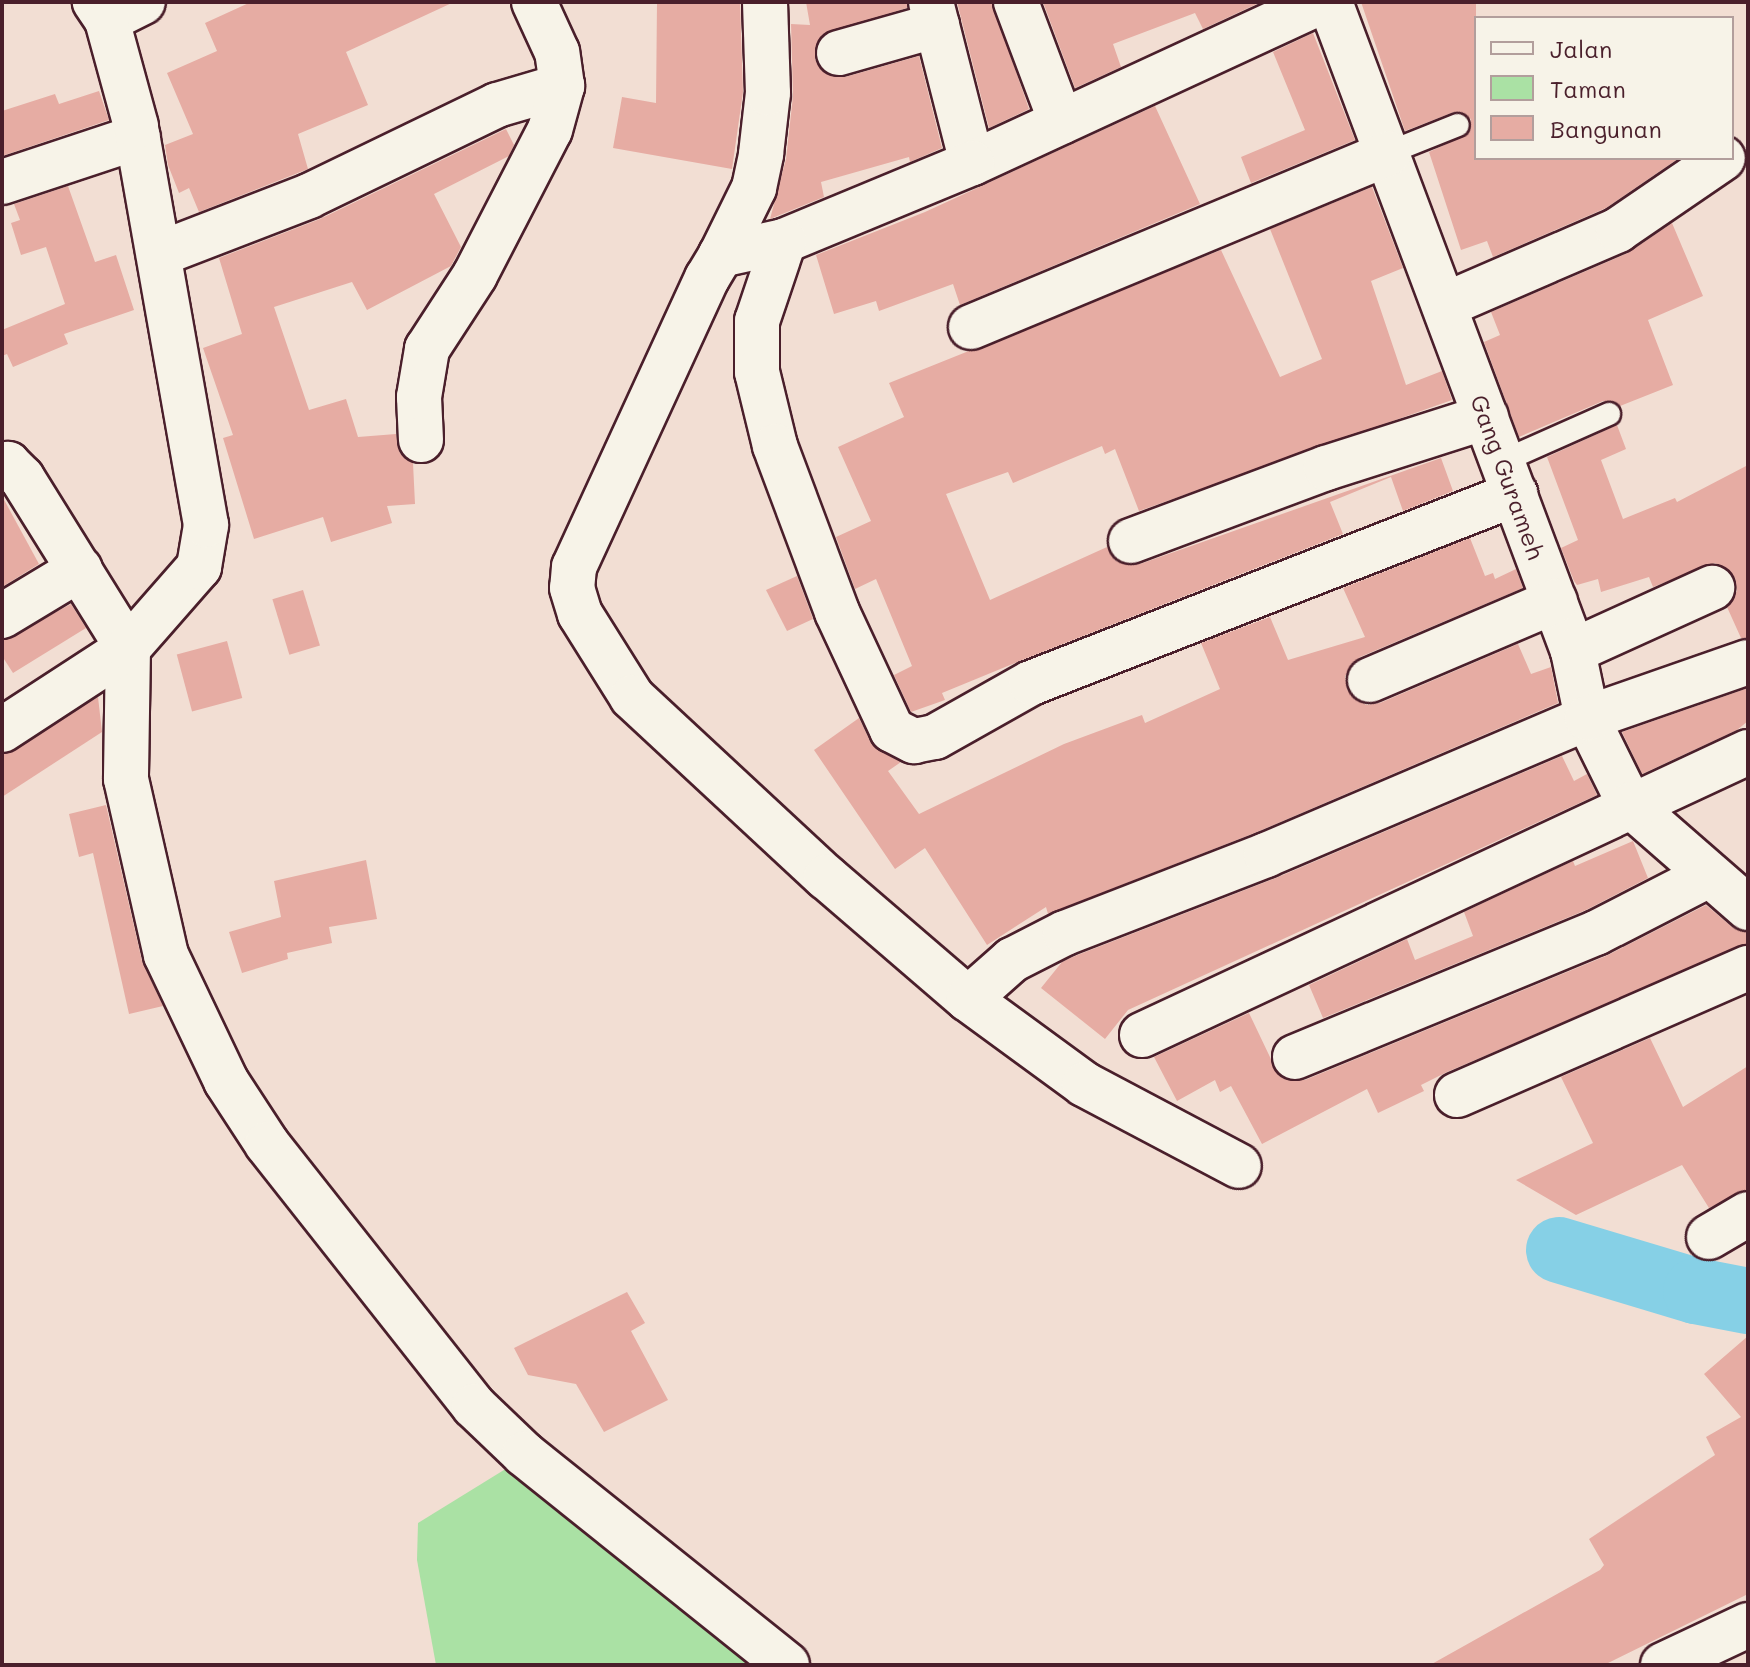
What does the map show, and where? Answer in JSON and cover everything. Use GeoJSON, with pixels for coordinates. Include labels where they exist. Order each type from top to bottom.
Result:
{"type":"FeatureCollection","features":[{"type":"Feature","properties":{"kind":"street"},"geometry":{"type":"LineString","coordinates":[[421,440],[419,397],[427,349],[475,275],[550,130],[562,86],[557,52],[534,2]]}},
{"type":"Feature","properties":{"kind":"street"},"geometry":{"type":"LineString","coordinates":[[765,2],[768,93],[754,188],[574,567],[572,588],[580,614],[632,697],[826,877],[968,999],[1084,1084],[1239,1166]]}},
{"type":"Feature","properties":{"kind":"street"},"geometry":{"type":"LineString","coordinates":[[1016,2],[1061,122]]}},
{"type":"Feature","properties":{"kind":"street"},"geometry":{"type":"LineString","coordinates":[[721,255],[784,241],[972,163],[1321,2]]}},
{"type":"Feature","properties":{"kind":"street","name":"Gang Gurameh"},"geometry":{"type":"LineString","coordinates":[[1330,2],[1573,651],[1587,718],[1630,805],[1748,908]]}},
{"type":"Feature","properties":{"kind":"street"},"geometry":{"type":"LineString","coordinates":[[2,730],[128,648],[199,567],[206,525],[115,8]]}},
{"type":"Feature","properties":{"kind":"street"},"geometry":{"type":"LineString","coordinates":[[839,53],[934,14],[972,163]]}},
{"type":"Feature","properties":{"kind":"street"},"geometry":{"type":"LineString","coordinates":[[159,254],[309,196],[497,105],[562,86]]}},
{"type":"Feature","properties":{"kind":"street"},"geometry":{"type":"LineString","coordinates":[[2,182],[138,137]]}},
{"type":"Feature","properties":{"kind":"street"},"geometry":{"type":"LineString","coordinates":[[971,327],[1388,153]]}},
{"type":"Feature","properties":{"kind":"street"},"geometry":{"type":"LineString","coordinates":[[1445,305],[1618,230],[1720,160]]}},
{"type":"Feature","properties":{"kind":"street"},"geometry":{"type":"LineString","coordinates":[[784,241],[757,321],[757,372],[775,446],[871,692],[892,730],[914,741],[935,737],[1031,683],[1230,601],[1509,477]]}},
{"type":"Feature","properties":{"kind":"street"},"geometry":{"type":"LineString","coordinates":[[1131,541],[1326,468],[1486,417]]}},
{"type":"Feature","properties":{"kind":"street"},"geometry":{"type":"LineString","coordinates":[[4,462],[28,485],[128,648],[126,779],[149,894],[166,955],[242,1106],[421,1345],[474,1406],[524,1454],[787,1665]]}},
{"type":"Feature","properties":{"kind":"street"},"geometry":{"type":"LineString","coordinates":[[2,616],[80,569]]}},
{"type":"Feature","properties":{"kind":"street"},"geometry":{"type":"LineString","coordinates":[[1573,651],[1712,588]]}},
{"type":"Feature","properties":{"kind":"street"},"geometry":{"type":"LineString","coordinates":[[1370,680],[1555,601]]}},
{"type":"Feature","properties":{"kind":"street"},"geometry":{"type":"LineString","coordinates":[[968,999],[1012,960],[1065,933],[1266,855],[1587,718],[1748,662]]}},
{"type":"Feature","properties":{"kind":"street"},"geometry":{"type":"LineString","coordinates":[[1142,1035],[1748,752]]}},
{"type":"Feature","properties":{"kind":"street"},"geometry":{"type":"LineString","coordinates":[[1295,1057],[1596,933],[1709,875]]}},
{"type":"Feature","properties":{"kind":"street"},"geometry":{"type":"LineString","coordinates":[[1457,1095],[1748,968]]}},
{"type":"Feature","properties":{"kind":"street"},"geometry":{"type":"LineString","coordinates":[[1709,1237],[1748,1214]]}},
{"type":"Feature","properties":{"kind":"street"},"geometry":{"type":"LineString","coordinates":[[1663,1665],[1748,1625]]}},
{"type":"Feature","properties":{"kind":"lane"},"geometry":{"type":"LineString","coordinates":[[1388,153],[1458,125]]}},
{"type":"Feature","properties":{"kind":"lane"},"geometry":{"type":"LineString","coordinates":[[1509,477],[1609,414]]}},
{"type":"Feature","properties":{"kind":"green space"},"geometry":{"type":"Polygon","coordinates":[[[512,1465],[761,1665],[436,1665],[417,1560],[418,1523],[512,1465]]]}},
{"type":"Feature","properties":{"kind":"building"},"geometry":{"type":"Polygon","coordinates":[[[251,2],[454,2],[346,52],[368,105],[298,134],[308,169],[199,212],[189,188],[179,193],[168,165],[165,145],[193,134],[167,73],[217,51],[205,23],[251,2]]]}},
{"type":"Feature","properties":{"kind":"building"},"geometry":{"type":"Polygon","coordinates":[[[657,2],[740,2],[743,92],[732,169],[613,148],[622,97],[656,103],[657,2]]]}},
{"type":"Feature","properties":{"kind":"building"},"geometry":{"type":"Polygon","coordinates":[[[806,2],[907,2],[907,8],[822,35],[815,59],[822,71],[845,77],[919,56],[942,148],[910,162],[909,157],[821,182],[824,197],[770,219],[786,159],[793,96],[791,24],[810,25],[806,2]]]}},
{"type":"Feature","properties":{"kind":"building"},"geometry":{"type":"Polygon","coordinates":[[[957,2],[992,2],[1029,109],[989,128],[957,2]]]}},
{"type":"Feature","properties":{"kind":"building"},"geometry":{"type":"Polygon","coordinates":[[[1043,2],[1261,2],[1203,29],[1195,13],[1113,44],[1121,67],[1075,88],[1043,2]]]}},
{"type":"Feature","properties":{"kind":"building"},"geometry":{"type":"Polygon","coordinates":[[[1361,2],[1476,2],[1474,160],[1676,160],[1606,208],[1493,257],[1487,241],[1461,250],[1429,152],[1468,134],[1471,119],[1454,112],[1405,131],[1361,2]]]}},
{"type":"Feature","properties":{"kind":"building"},"geometry":{"type":"Polygon","coordinates":[[[1313,33],[1355,140],[1251,183],[1241,157],[1305,130],[1273,52],[1313,33]]]}},
{"type":"Feature","properties":{"kind":"building"},"geometry":{"type":"Polygon","coordinates":[[[99,91],[109,120],[2,156],[2,111],[55,94],[59,104],[99,91]]]}},
{"type":"Feature","properties":{"kind":"building"},"geometry":{"type":"Polygon","coordinates":[[[1155,106],[1200,204],[960,305],[953,284],[879,311],[876,301],[834,314],[816,255],[925,212],[1155,106]]]}},
{"type":"Feature","properties":{"kind":"building"},"geometry":{"type":"Polygon","coordinates":[[[506,129],[514,145],[509,156],[434,194],[461,247],[451,266],[367,310],[352,282],[274,307],[309,410],[346,399],[358,437],[396,434],[400,453],[413,463],[415,504],[387,506],[392,523],[331,542],[323,517],[254,539],[223,438],[233,435],[203,348],[242,334],[219,258],[320,219],[506,129]]]}},
{"type":"Feature","properties":{"kind":"building"},"geometry":{"type":"Polygon","coordinates":[[[68,186],[95,262],[116,255],[134,310],[64,334],[68,344],[13,367],[7,354],[2,356],[2,330],[65,304],[46,247],[21,255],[11,223],[20,220],[14,204],[68,186]]]}},
{"type":"Feature","properties":{"kind":"building"},"geometry":{"type":"Polygon","coordinates":[[[1372,187],[1403,268],[1371,281],[1406,385],[1442,371],[1452,400],[1139,511],[1115,449],[1105,454],[1102,446],[1013,483],[1008,472],[946,494],[990,600],[1107,547],[1116,561],[1140,564],[1441,458],[1453,491],[1403,511],[1391,477],[1330,502],[1343,534],[1022,660],[942,693],[945,700],[911,712],[894,675],[912,666],[876,579],[855,589],[836,537],[871,521],[838,447],[904,417],[889,383],[1221,250],[1280,377],[1322,359],[1270,229],[1372,187]]]}},
{"type":"Feature","properties":{"kind":"building"},"geometry":{"type":"Polygon","coordinates":[[[1672,223],[1703,296],[1648,320],[1673,385],[1620,406],[1603,401],[1519,437],[1484,342],[1500,335],[1491,312],[1628,253],[1672,223]]]}},
{"type":"Feature","properties":{"kind":"building"},"geometry":{"type":"Polygon","coordinates":[[[1617,425],[1626,449],[1601,460],[1623,519],[1675,498],[1677,502],[1748,465],[1748,638],[1741,638],[1727,607],[1737,591],[1735,578],[1715,563],[1653,587],[1649,577],[1601,592],[1598,579],[1577,585],[1574,581],[1561,548],[1578,540],[1547,457],[1617,425]]]}},
{"type":"Feature","properties":{"kind":"building"},"geometry":{"type":"Polygon","coordinates":[[[2,496],[39,564],[2,587],[2,496]]]}},
{"type":"Feature","properties":{"kind":"building"},"geometry":{"type":"Polygon","coordinates":[[[1470,538],[1485,576],[1493,573],[1495,579],[1516,569],[1523,588],[1360,657],[1345,676],[1347,690],[1366,705],[1380,703],[1518,644],[1531,674],[1551,667],[1558,703],[1257,832],[1048,914],[1046,907],[987,945],[925,848],[895,869],[814,750],[859,718],[870,741],[901,762],[888,771],[919,814],[1064,744],[1142,715],[1145,723],[1220,689],[1201,643],[1270,617],[1288,660],[1365,637],[1343,588],[1470,538]]]}},
{"type":"Feature","properties":{"kind":"building"},"geometry":{"type":"Polygon","coordinates":[[[797,576],[813,619],[787,631],[766,590],[797,576]]]}},
{"type":"Feature","properties":{"kind":"building"},"geometry":{"type":"Polygon","coordinates":[[[303,590],[320,645],[289,655],[272,599],[303,590]]]}},
{"type":"Feature","properties":{"kind":"building"},"geometry":{"type":"Polygon","coordinates":[[[71,604],[86,628],[13,673],[2,656],[2,641],[71,604]]]}},
{"type":"Feature","properties":{"kind":"building"},"geometry":{"type":"Polygon","coordinates":[[[227,641],[242,698],[192,711],[177,654],[227,641]]]}},
{"type":"Feature","properties":{"kind":"building"},"geometry":{"type":"Polygon","coordinates":[[[1748,688],[1748,721],[1737,730],[1642,774],[1622,732],[1748,688]]]}},
{"type":"Feature","properties":{"kind":"building"},"geometry":{"type":"Polygon","coordinates":[[[98,697],[102,732],[2,797],[2,755],[98,697]]]}},
{"type":"Feature","properties":{"kind":"building"},"geometry":{"type":"Polygon","coordinates":[[[1562,756],[1574,781],[1587,774],[1597,795],[1128,1010],[1105,1039],[1041,988],[1062,962],[1075,956],[1276,878],[1562,756]]]}},
{"type":"Feature","properties":{"kind":"building"},"geometry":{"type":"Polygon","coordinates":[[[106,805],[142,961],[163,1006],[129,1014],[93,853],[79,857],[69,814],[106,805]]]}},
{"type":"Feature","properties":{"kind":"building"},"geometry":{"type":"Polygon","coordinates":[[[1633,841],[1648,878],[1586,910],[1323,1018],[1309,985],[1407,939],[1415,960],[1473,936],[1464,912],[1573,861],[1575,866],[1633,841]]]}},
{"type":"Feature","properties":{"kind":"building"},"geometry":{"type":"Polygon","coordinates":[[[366,860],[377,919],[329,927],[332,943],[287,953],[288,959],[242,973],[229,932],[281,917],[274,881],[366,860]]]}},
{"type":"Feature","properties":{"kind":"building"},"geometry":{"type":"Polygon","coordinates":[[[1706,905],[1732,927],[1748,932],[1748,943],[1447,1072],[1421,1085],[1424,1091],[1378,1113],[1367,1089],[1262,1144],[1231,1086],[1220,1092],[1215,1080],[1177,1101],[1154,1057],[1249,1013],[1279,1076],[1305,1080],[1606,956],[1706,905]]]}},
{"type":"Feature","properties":{"kind":"building"},"geometry":{"type":"Polygon","coordinates":[[[1650,1038],[1683,1107],[1748,1066],[1748,1189],[1709,1208],[1682,1165],[1576,1215],[1516,1180],[1593,1143],[1561,1077],[1650,1038]]]}},
{"type":"Feature","properties":{"kind":"building"},"geometry":{"type":"Polygon","coordinates":[[[627,1292],[645,1323],[631,1331],[668,1400],[604,1432],[576,1384],[528,1375],[514,1348],[627,1292]]]}},
{"type":"Feature","properties":{"kind":"building"},"geometry":{"type":"Polygon","coordinates":[[[1748,1336],[1748,1594],[1604,1665],[1430,1665],[1600,1570],[1604,1565],[1589,1539],[1715,1455],[1706,1437],[1741,1417],[1704,1374],[1748,1336]]]}},
{"type":"Feature","properties":{"kind":"waterway"},"geometry":{"type":"LineString","coordinates":[[1559,1250],[1696,1291],[1748,1301]]}}]}
